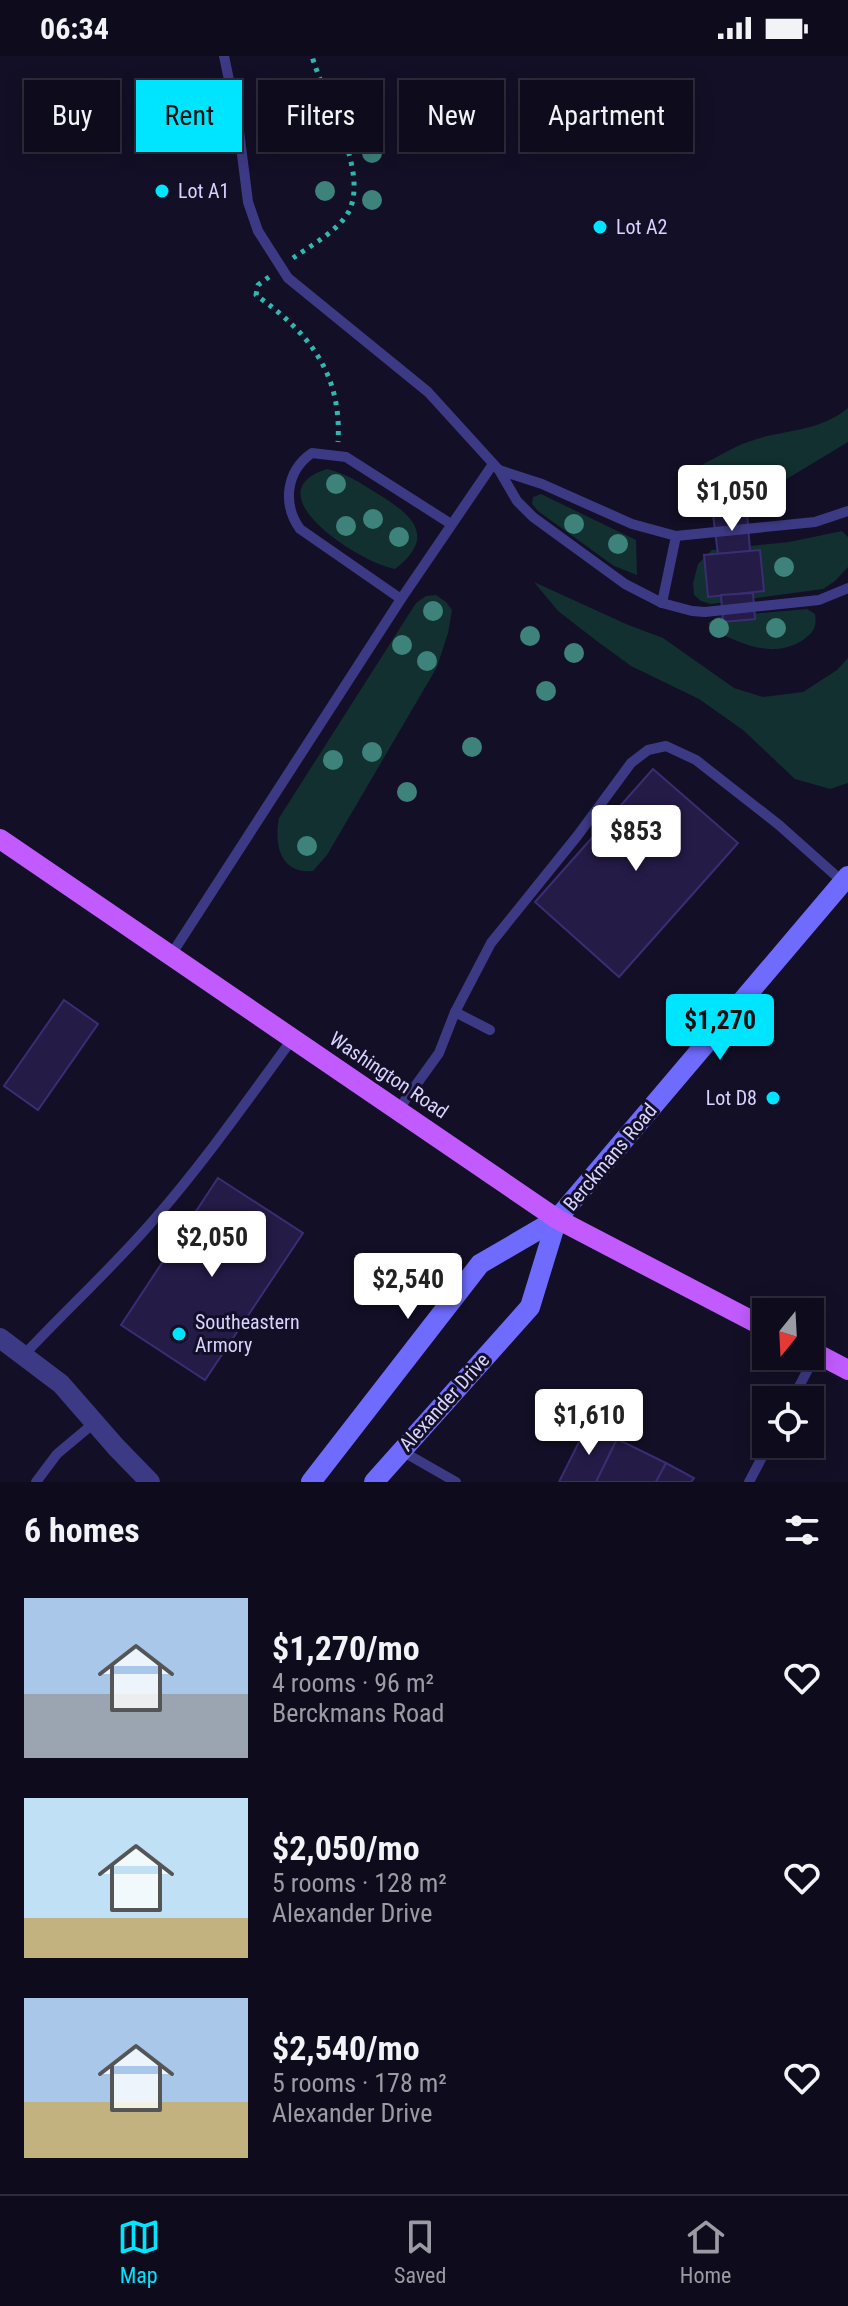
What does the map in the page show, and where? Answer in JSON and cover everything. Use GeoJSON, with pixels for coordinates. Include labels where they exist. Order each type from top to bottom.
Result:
{"type":"FeatureCollection","features":[{"type":"Feature","properties":{"kind":"main road","name":"Washington Road"},"geometry":{"type":"LineString","coordinates":[[0,839],[557,1219],[752,1321]]}},
{"type":"Feature","properties":{"kind":"main road","name":"Berckmans Road"},"geometry":{"type":"LineString","coordinates":[[557,1219],[845,879]]}},
{"type":"Feature","properties":{"kind":"main road","name":"Alexander Drive"},"geometry":{"type":"LineString","coordinates":[[374,1482],[530,1307],[557,1219]]}},
{"type":"Feature","properties":{"kind":"main road"},"geometry":{"type":"LineString","coordinates":[[311,1482],[480,1264],[557,1219]]}},
{"type":"Feature","properties":{"kind":"main road"},"geometry":{"type":"LineString","coordinates":[[824,1358],[848,1370]]}},
{"type":"Feature","properties":{"kind":"street"},"geometry":{"type":"LineString","coordinates":[[0,1338],[61,1384],[150,1482]]}},
{"type":"Feature","properties":{"kind":"lane"},"geometry":{"type":"LineString","coordinates":[[224,56],[238,123],[248,202],[258,231],[281,268],[300,288],[428,392],[496,467],[517,501],[533,517],[607,574],[662,603],[692,611],[721,611],[819,600],[848,588]]}},
{"type":"Feature","properties":{"kind":"lane"},"geometry":{"type":"LineString","coordinates":[[401,599],[300,529],[288,504],[289,487],[301,461],[312,453],[337,455],[382,478],[451,524]]}},
{"type":"Feature","properties":{"kind":"lane"},"geometry":{"type":"LineString","coordinates":[[171,955],[401,599],[451,524],[496,467]]}},
{"type":"Feature","properties":{"kind":"lane"},"geometry":{"type":"LineString","coordinates":[[496,467],[632,524],[676,536],[815,522],[848,511]]}},
{"type":"Feature","properties":{"kind":"lane"},"geometry":{"type":"LineString","coordinates":[[662,603],[676,536]]}},
{"type":"Feature","properties":{"kind":"lane"},"geometry":{"type":"LineString","coordinates":[[398,1110],[439,1053],[455,1012],[491,943],[631,763],[648,750],[666,746],[696,760],[845,879]]}},
{"type":"Feature","properties":{"kind":"lane"},"geometry":{"type":"LineString","coordinates":[[455,1012],[490,1030]]}},
{"type":"Feature","properties":{"kind":"lane"},"geometry":{"type":"LineString","coordinates":[[24,1355],[153,1221],[221,1137],[293,1038]]}},
{"type":"Feature","properties":{"kind":"lane"},"geometry":{"type":"LineString","coordinates":[[36,1482],[57,1454],[94,1423]]}},
{"type":"Feature","properties":{"kind":"lane"},"geometry":{"type":"LineString","coordinates":[[400,1450],[456,1482]]}},
{"type":"Feature","properties":{"kind":"lane"},"geometry":{"type":"LineString","coordinates":[[749,1482],[762,1458]]}},
{"type":"Feature","properties":{"kind":"path"},"geometry":{"type":"LineString","coordinates":[[312,56],[352,166],[353,202],[342,221],[258,285],[256,295],[287,318],[321,360],[331,381],[339,421],[337,455]]}},
{"type":"Feature","properties":{"kind":"green space"},"geometry":{"type":"Polygon","coordinates":[[[848,408],[848,442],[780,483],[737,501],[703,464],[748,442],[824,422],[848,408]]]}},
{"type":"Feature","properties":{"kind":"green space"},"geometry":{"type":"Polygon","coordinates":[[[327,469],[366,486],[410,519],[417,537],[415,547],[395,569],[360,555],[320,526],[306,510],[300,494],[306,480],[327,469]]]}},
{"type":"Feature","properties":{"kind":"green space"},"geometry":{"type":"Polygon","coordinates":[[[541,494],[636,540],[637,575],[614,566],[538,511],[532,504],[533,497],[541,494]]]}},
{"type":"Feature","properties":{"kind":"green space"},"geometry":{"type":"Polygon","coordinates":[[[842,531],[848,537],[848,567],[823,589],[711,604],[694,595],[693,583],[698,564],[712,550],[789,542],[842,531]]]}},
{"type":"Feature","properties":{"kind":"green space"},"geometry":{"type":"Polygon","coordinates":[[[534,582],[663,638],[734,688],[763,697],[803,692],[837,670],[848,658],[848,783],[830,789],[795,779],[743,730],[699,699],[631,666],[598,642],[558,611],[534,582]]]}},
{"type":"Feature","properties":{"kind":"green space"},"geometry":{"type":"Polygon","coordinates":[[[436,595],[452,610],[437,667],[327,855],[313,871],[293,868],[286,863],[279,847],[279,818],[416,603],[426,596],[436,595]]]}},
{"type":"Feature","properties":{"kind":"green space"},"geometry":{"type":"Polygon","coordinates":[[[807,609],[815,614],[812,632],[803,640],[780,649],[745,644],[711,629],[708,623],[717,617],[807,609]]]}},
{"type":"Feature","properties":{"kind":"building"},"geometry":{"type":"Polygon","coordinates":[[[747,512],[750,551],[718,554],[713,515],[747,512]]]}},
{"type":"Feature","properties":{"kind":"building"},"geometry":{"type":"Polygon","coordinates":[[[760,550],[764,591],[708,597],[704,555],[760,550]]]}},
{"type":"Feature","properties":{"kind":"building"},"geometry":{"type":"Polygon","coordinates":[[[753,593],[755,619],[723,622],[721,595],[753,593]]]}},
{"type":"Feature","properties":{"kind":"building"},"geometry":{"type":"Polygon","coordinates":[[[653,769],[738,843],[619,977],[535,902],[653,769]]]}},
{"type":"Feature","properties":{"kind":"building"},"geometry":{"type":"Polygon","coordinates":[[[64,1000],[98,1024],[38,1110],[4,1086],[64,1000]]]}},
{"type":"Feature","properties":{"kind":"building"},"geometry":{"type":"Polygon","coordinates":[[[218,1178],[303,1233],[205,1380],[121,1325],[218,1178]]]}},
{"type":"Feature","properties":{"kind":"building"},"geometry":{"type":"Polygon","coordinates":[[[588,1424],[617,1439],[596,1482],[559,1482],[588,1424]]]}},
{"type":"Feature","properties":{"kind":"building"},"geometry":{"type":"Polygon","coordinates":[[[617,1439],[666,1463],[656,1482],[596,1482],[617,1439]]]}},
{"type":"Feature","properties":{"kind":"building"},"geometry":{"type":"Polygon","coordinates":[[[666,1463],[694,1478],[691,1482],[656,1482],[666,1463]]]}},
{"type":"Feature","properties":{"kind":"place","name":"Lot A1"},"geometry":{"type":"Point","coordinates":[162,191]}},
{"type":"Feature","properties":{"kind":"place","name":"Lot A2"},"geometry":{"type":"Point","coordinates":[600,227]}},
{"type":"Feature","properties":{"kind":"place","name":"Lot D8"},"geometry":{"type":"Point","coordinates":[773,1098]}},
{"type":"Feature","properties":{"kind":"place","name":"Southeastern Armory"},"geometry":{"type":"Point","coordinates":[179,1334]}}]}
